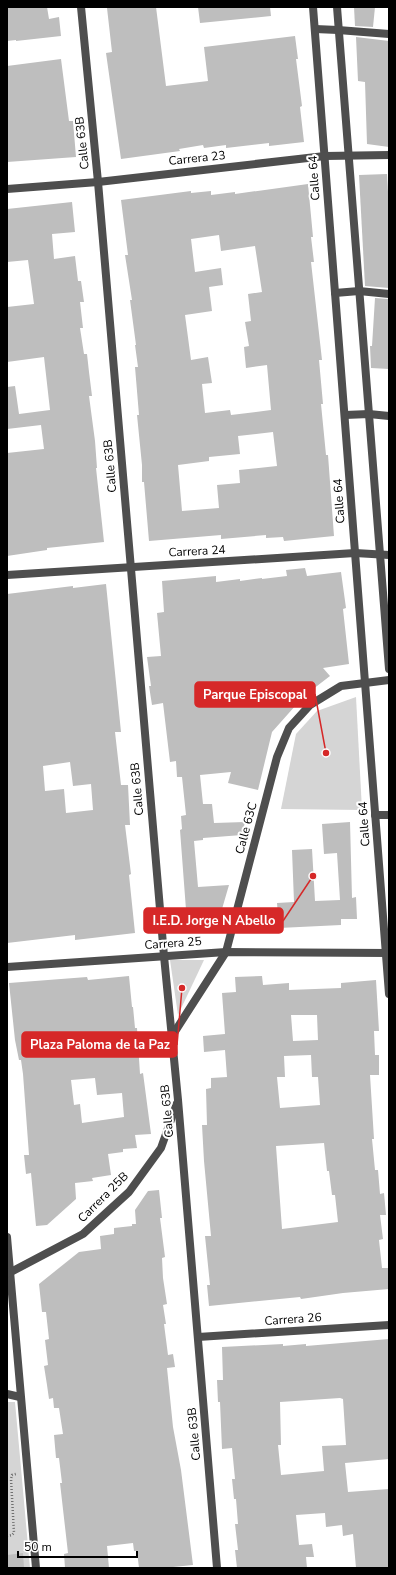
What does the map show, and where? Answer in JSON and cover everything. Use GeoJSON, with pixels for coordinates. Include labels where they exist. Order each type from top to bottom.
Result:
{"type":"FeatureCollection","features":[{"type":"Feature","properties":{"kind":"street","name":"Calle 63B"},"geometry":{"type":"LineString","coordinates":[[81,7],[98,182],[130,567],[178,1100],[217,1568]]}},
{"type":"Feature","properties":{"kind":"street","name":"Calle 64"},"geometry":{"type":"LineString","coordinates":[[313,7],[389,994]]}},
{"type":"Feature","properties":{"kind":"street"},"geometry":{"type":"LineString","coordinates":[[337,7],[389,668]]}},
{"type":"Feature","properties":{"kind":"street"},"geometry":{"type":"LineString","coordinates":[[315,29],[389,34]]}},
{"type":"Feature","properties":{"kind":"street","name":"Carrera 23"},"geometry":{"type":"LineString","coordinates":[[7,189],[98,182],[325,156],[389,155]]}},
{"type":"Feature","properties":{"kind":"street"},"geometry":{"type":"LineString","coordinates":[[335,293],[359,291],[389,294]]}},
{"type":"Feature","properties":{"kind":"street"},"geometry":{"type":"LineString","coordinates":[[344,415],[369,414],[389,416]]}},
{"type":"Feature","properties":{"kind":"street","name":"Carrera 24"},"geometry":{"type":"LineString","coordinates":[[7,575],[355,553],[389,555]]}},
{"type":"Feature","properties":{"kind":"street","name":"Calle 63C"},"geometry":{"type":"LineString","coordinates":[[172,1036],[226,952],[277,757],[289,728],[310,705],[341,686],[389,680]]}},
{"type":"Feature","properties":{"kind":"street"},"geometry":{"type":"LineString","coordinates":[[375,815],[389,815]]}},
{"type":"Feature","properties":{"kind":"street","name":"Carrera 25"},"geometry":{"type":"LineString","coordinates":[[7,967],[226,952],[387,953]]}},
{"type":"Feature","properties":{"kind":"street","name":"Carrera 25B"},"geometry":{"type":"LineString","coordinates":[[8,1273],[83,1234],[129,1192],[161,1148],[178,1100]]}},
{"type":"Feature","properties":{"kind":"street"},"geometry":{"type":"LineString","coordinates":[[7,1237],[8,1273],[36,1568]]}},
{"type":"Feature","properties":{"kind":"street","name":"Carrera 26"},"geometry":{"type":"LineString","coordinates":[[198,1337],[389,1325]]}},
{"type":"Feature","properties":{"kind":"street"},"geometry":{"type":"LineString","coordinates":[[7,1394],[20,1396]]}},
{"type":"Feature","properties":{"kind":"path"},"geometry":{"type":"LineString","coordinates":[[7,1536],[14,1534],[12,1475]]}},
{"type":"Feature","properties":{"kind":"shaded area"},"geometry":{"type":"Polygon","coordinates":[[[356,697],[362,810],[281,809],[296,734],[317,711],[356,697]]]}},
{"type":"Feature","properties":{"kind":"shaded area"},"geometry":{"type":"Polygon","coordinates":[[[170,960],[204,960],[178,1015],[170,960]]]}},
{"type":"Feature","properties":{"kind":"shaded area"},"geometry":{"type":"Polygon","coordinates":[[[7,1402],[15,1402],[30,1568],[7,1568],[7,1402]]]}},
{"type":"Feature","properties":{"kind":"building"},"geometry":{"type":"Polygon","coordinates":[[[7,7],[47,7],[49,19],[59,17],[61,36],[7,41],[7,7]]]}},
{"type":"Feature","properties":{"kind":"building"},"geometry":{"type":"Polygon","coordinates":[[[156,7],[166,86],[208,81],[204,47],[295,36],[304,142],[269,146],[269,143],[226,148],[226,145],[204,148],[203,145],[179,149],[180,151],[121,159],[106,53],[112,52],[107,8],[156,7]]]}},
{"type":"Feature","properties":{"kind":"building"},"geometry":{"type":"Polygon","coordinates":[[[198,7],[270,7],[271,16],[200,23],[198,7]]]}},
{"type":"Feature","properties":{"kind":"building"},"geometry":{"type":"Polygon","coordinates":[[[354,7],[375,7],[373,27],[355,26],[354,7]]]}},
{"type":"Feature","properties":{"kind":"building"},"geometry":{"type":"Polygon","coordinates":[[[356,37],[389,41],[389,147],[367,144],[365,82],[358,81],[356,37]]]}},
{"type":"Feature","properties":{"kind":"building"},"geometry":{"type":"Polygon","coordinates":[[[61,59],[69,121],[73,121],[76,157],[7,162],[7,66],[61,59]]]}},
{"type":"Feature","properties":{"kind":"building"},"geometry":{"type":"Polygon","coordinates":[[[387,174],[389,210],[389,288],[365,286],[359,175],[387,174]]]}},
{"type":"Feature","properties":{"kind":"building"},"geometry":{"type":"Polygon","coordinates":[[[308,184],[314,262],[311,262],[322,360],[319,360],[323,404],[321,404],[326,455],[328,455],[334,536],[284,541],[283,537],[266,538],[266,535],[221,539],[221,535],[149,541],[144,482],[142,482],[142,465],[137,415],[139,415],[135,367],[138,367],[130,300],[132,300],[125,255],[128,255],[121,200],[191,191],[191,193],[211,191],[211,195],[235,192],[235,194],[308,184]],[[219,235],[191,239],[195,272],[221,268],[223,285],[209,287],[212,311],[185,315],[191,360],[208,357],[212,383],[202,384],[205,413],[230,410],[231,415],[271,410],[267,365],[246,368],[244,347],[249,346],[245,322],[251,321],[248,294],[262,292],[255,246],[221,251],[219,235]],[[273,432],[238,436],[240,454],[209,457],[209,461],[178,465],[182,511],[219,508],[217,485],[240,483],[239,470],[277,466],[273,432]]]}},
{"type":"Feature","properties":{"kind":"building"},"geometry":{"type":"Polygon","coordinates":[[[72,202],[75,232],[52,234],[54,259],[75,256],[78,281],[81,281],[84,302],[80,302],[83,328],[80,328],[84,354],[87,354],[92,396],[89,396],[95,441],[96,468],[104,542],[47,548],[47,550],[7,556],[7,453],[44,449],[41,425],[7,429],[7,387],[15,386],[19,414],[50,410],[44,357],[7,362],[7,307],[34,304],[28,260],[7,262],[7,209],[72,202]]]}},
{"type":"Feature","properties":{"kind":"building"},"geometry":{"type":"Polygon","coordinates":[[[375,298],[389,299],[389,369],[371,368],[370,346],[372,346],[375,298]]]}},
{"type":"Feature","properties":{"kind":"building"},"geometry":{"type":"Polygon","coordinates":[[[305,568],[307,576],[341,572],[346,608],[343,609],[349,664],[323,668],[330,676],[304,696],[272,732],[258,790],[228,783],[231,772],[200,775],[203,804],[212,804],[214,823],[245,822],[242,835],[203,838],[203,840],[194,841],[198,887],[229,885],[222,909],[223,920],[187,923],[180,830],[182,829],[181,816],[186,815],[182,777],[177,777],[176,761],[170,762],[163,703],[152,705],[149,686],[151,686],[147,657],[161,656],[157,613],[164,612],[162,581],[216,576],[216,582],[240,579],[240,581],[262,579],[287,576],[286,570],[305,568]]]}},
{"type":"Feature","properties":{"kind":"building"},"geometry":{"type":"Polygon","coordinates":[[[106,584],[121,732],[115,732],[121,785],[128,785],[130,825],[125,825],[131,874],[129,875],[135,933],[75,940],[75,935],[7,943],[7,594],[73,586],[73,588],[106,584]],[[70,762],[43,766],[45,791],[64,789],[66,813],[93,810],[91,784],[73,786],[70,762]]]}},
{"type":"Feature","properties":{"kind":"building"},"geometry":{"type":"Polygon","coordinates":[[[350,822],[352,898],[356,897],[357,919],[341,919],[341,925],[279,928],[277,903],[294,902],[292,850],[312,849],[315,901],[340,900],[337,853],[324,854],[322,824],[350,822]]]}},
{"type":"Feature","properties":{"kind":"building"},"geometry":{"type":"Polygon","coordinates":[[[129,976],[135,1028],[137,1028],[140,1074],[143,1073],[151,1134],[135,1135],[137,1148],[123,1149],[123,1152],[108,1154],[111,1175],[92,1178],[93,1181],[75,1183],[76,1199],[47,1225],[36,1226],[31,1173],[26,1174],[24,1155],[29,1155],[23,1074],[21,1060],[19,1060],[15,1040],[9,983],[87,977],[88,980],[129,976]],[[95,1078],[71,1080],[74,1105],[80,1104],[82,1123],[124,1117],[122,1093],[97,1095],[95,1078]]]}},
{"type":"Feature","properties":{"kind":"building"},"geometry":{"type":"Polygon","coordinates":[[[262,976],[263,985],[289,983],[289,990],[341,988],[341,983],[376,980],[379,1031],[374,1031],[375,1055],[379,1055],[379,1075],[370,1075],[374,1139],[372,1139],[375,1170],[378,1170],[380,1194],[384,1193],[386,1215],[380,1215],[383,1239],[379,1240],[382,1268],[389,1268],[389,1289],[343,1293],[301,1299],[300,1297],[209,1306],[207,1285],[210,1285],[205,1236],[211,1236],[202,1125],[207,1125],[206,1089],[211,1088],[211,1078],[227,1077],[225,1050],[204,1052],[203,1036],[225,1034],[222,993],[236,992],[235,977],[262,976]],[[291,1015],[293,1041],[318,1040],[317,1015],[291,1015]],[[311,1055],[284,1056],[285,1077],[277,1077],[280,1108],[320,1105],[318,1077],[312,1077],[311,1055]],[[324,1143],[276,1146],[282,1229],[338,1222],[335,1195],[332,1195],[329,1171],[327,1171],[324,1143]]]}},
{"type":"Feature","properties":{"kind":"building"},"geometry":{"type":"Polygon","coordinates":[[[159,1190],[162,1218],[160,1218],[165,1257],[162,1258],[163,1278],[167,1304],[163,1305],[166,1324],[164,1324],[168,1355],[173,1354],[175,1367],[167,1368],[173,1427],[181,1470],[193,1565],[163,1568],[139,1568],[137,1551],[134,1551],[133,1543],[107,1546],[109,1568],[65,1568],[64,1554],[68,1553],[60,1483],[62,1483],[59,1458],[56,1458],[54,1435],[63,1434],[59,1408],[54,1408],[53,1398],[49,1399],[44,1366],[48,1365],[45,1340],[49,1339],[46,1312],[42,1312],[39,1284],[79,1252],[101,1249],[100,1236],[114,1234],[114,1228],[132,1226],[132,1224],[136,1224],[135,1210],[148,1191],[159,1190]]]}},
{"type":"Feature","properties":{"kind":"building"},"geometry":{"type":"Polygon","coordinates":[[[389,1339],[389,1459],[345,1463],[348,1492],[389,1489],[389,1568],[356,1568],[353,1534],[343,1536],[342,1525],[326,1527],[325,1513],[296,1515],[299,1545],[312,1544],[314,1557],[306,1557],[307,1568],[237,1568],[235,1550],[238,1550],[235,1524],[238,1524],[236,1499],[234,1499],[232,1479],[235,1479],[232,1448],[222,1449],[220,1402],[218,1402],[217,1380],[223,1380],[222,1347],[283,1344],[283,1346],[306,1344],[306,1346],[389,1339]],[[343,1399],[280,1402],[281,1445],[278,1445],[281,1475],[324,1471],[322,1446],[346,1445],[343,1399]]]}},
{"type":"Feature","properties":{"kind":"building"},"geometry":{"type":"Polygon","coordinates":[[[23,1553],[24,1568],[7,1568],[7,1555],[23,1553]]]}},
{"type":"Feature","properties":{"kind":"place","name":"Parque Episcopal"},"geometry":{"type":"Point","coordinates":[326,753]}},
{"type":"Feature","properties":{"kind":"place","name":"I.E.D. Jorge N Abello"},"geometry":{"type":"Point","coordinates":[313,876]}},
{"type":"Feature","properties":{"kind":"place","name":"Plaza Paloma de la Paz"},"geometry":{"type":"Point","coordinates":[182,988]}}]}
